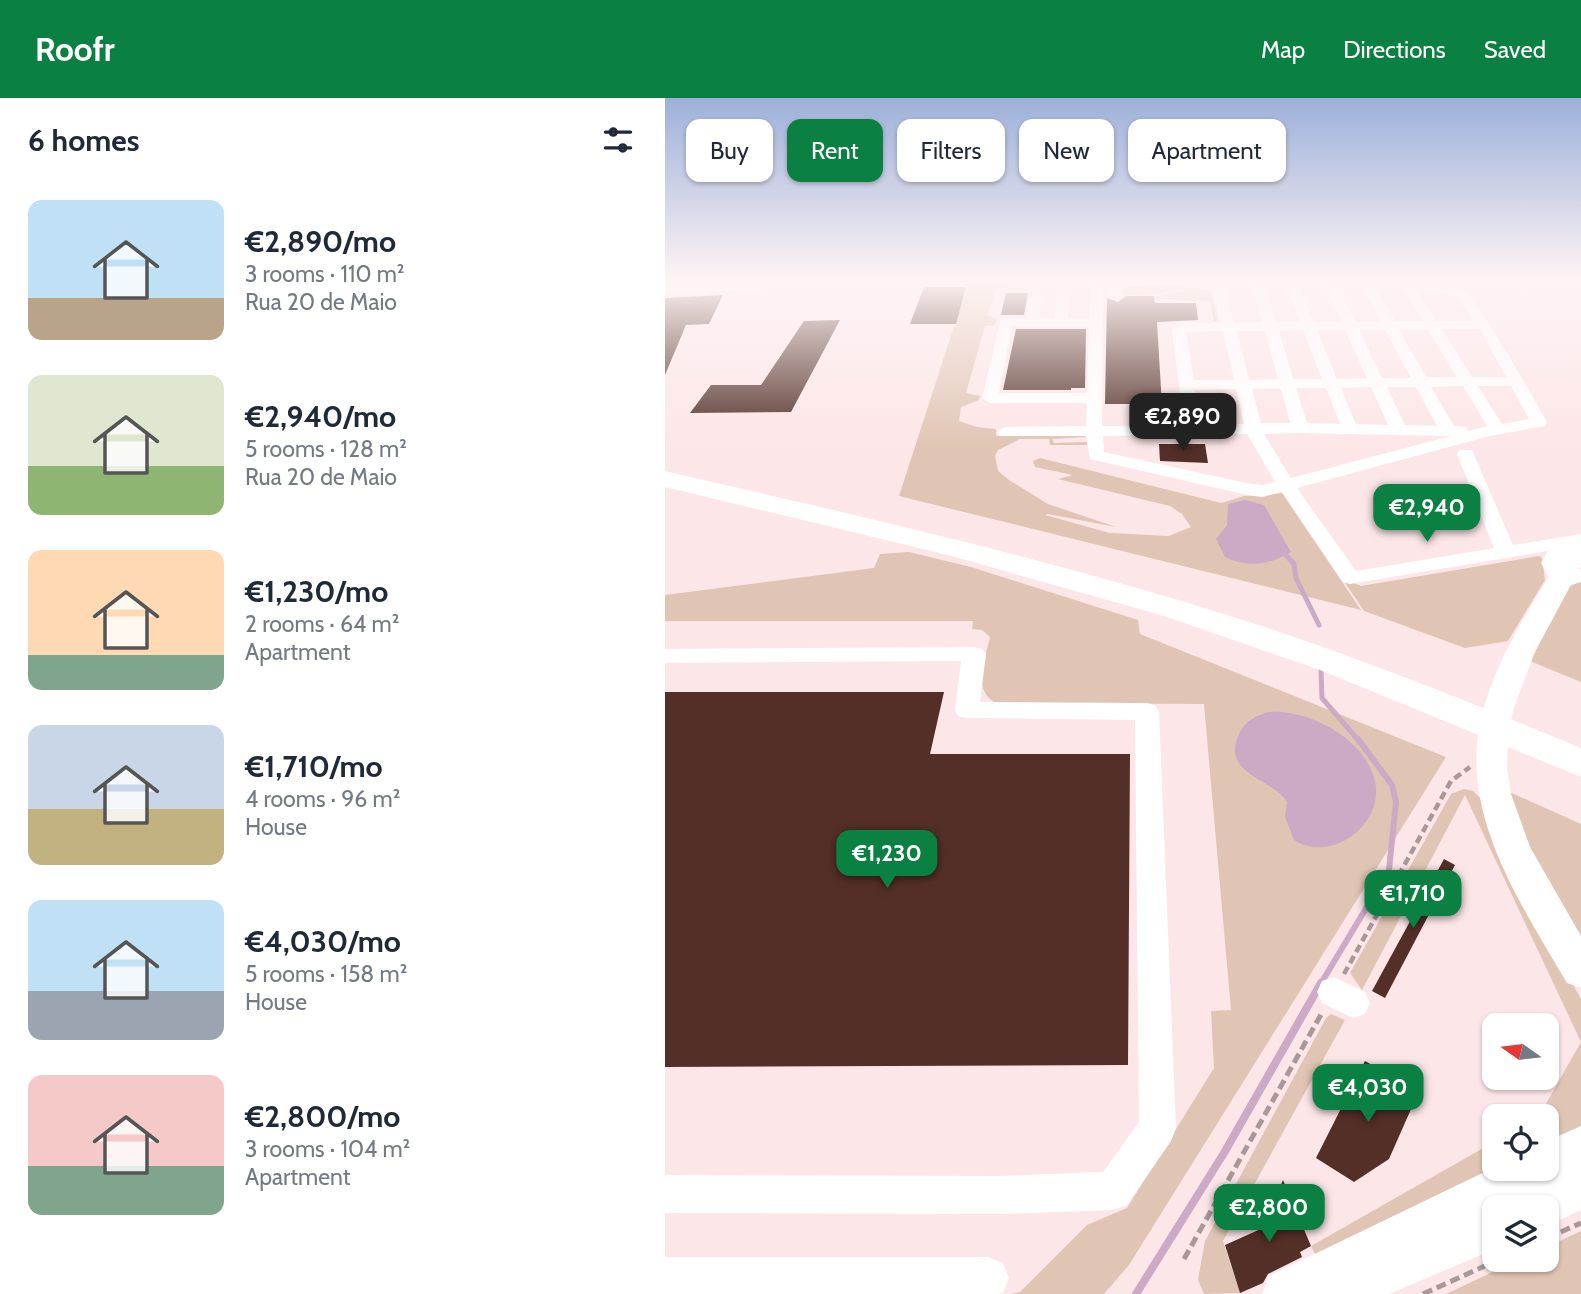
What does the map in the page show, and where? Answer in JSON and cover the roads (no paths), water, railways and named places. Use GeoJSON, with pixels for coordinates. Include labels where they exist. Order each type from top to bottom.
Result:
{"type":"FeatureCollection","features":[{"type":"Feature","properties":{"kind":"highway"},"geometry":{"type":"LineString","coordinates":[[665,463],[1023,545],[1283,622],[1512,722],[1581,763]]}},
{"type":"Feature","properties":{"kind":"highway"},"geometry":{"type":"LineString","coordinates":[[665,479],[928,539],[1068,578],[1475,707]]}},
{"type":"Feature","properties":{"kind":"highway"},"geometry":{"type":"LineString","coordinates":[[1512,722],[1581,737]]}},
{"type":"Feature","properties":{"kind":"main road"},"geometry":{"type":"LineString","coordinates":[[1580,544],[1571,578],[1508,681],[1494,729],[1490,768],[1498,809],[1509,835],[1538,896],[1581,971]]}},
{"type":"Feature","properties":{"kind":"main road"},"geometry":{"type":"LineString","coordinates":[[1559,1159],[1581,1149]]}},
{"type":"Feature","properties":{"kind":"main road"},"geometry":{"type":"LineString","coordinates":[[1287,1294],[1516,1181]]}},
{"type":"Feature","properties":{"kind":"main road"},"geometry":{"type":"LineString","coordinates":[[1559,1196],[1581,1186]]}},
{"type":"Feature","properties":{"kind":"main road"},"geometry":{"type":"LineString","coordinates":[[1329,1294],[1482,1229]]}},
{"type":"Feature","properties":{"kind":"street"},"geometry":{"type":"LineString","coordinates":[[1003,336],[990,398],[1095,398]]}},
{"type":"Feature","properties":{"kind":"street"},"geometry":{"type":"LineString","coordinates":[[1096,336],[1096,455],[1247,489],[1291,492],[1493,430],[1539,422],[1491,336]]}},
{"type":"Feature","properties":{"kind":"street"},"geometry":{"type":"LineString","coordinates":[[1179,336],[1193,429]]}},
{"type":"Feature","properties":{"kind":"street"},"geometry":{"type":"LineString","coordinates":[[1231,336],[1254,429],[1291,492],[1350,578],[1506,552],[1580,544]]}},
{"type":"Feature","properties":{"kind":"street"},"geometry":{"type":"LineString","coordinates":[[1274,336],[1300,428]]}},
{"type":"Feature","properties":{"kind":"street"},"geometry":{"type":"LineString","coordinates":[[1313,336],[1350,429]]}},
{"type":"Feature","properties":{"kind":"street"},"geometry":{"type":"LineString","coordinates":[[1356,336],[1399,430]]}},
{"type":"Feature","properties":{"kind":"street"},"geometry":{"type":"LineString","coordinates":[[1396,336],[1448,430]]}},
{"type":"Feature","properties":{"kind":"street"},"geometry":{"type":"LineString","coordinates":[[1438,336],[1468,382],[1493,430]]}},
{"type":"Feature","properties":{"kind":"street"},"geometry":{"type":"LineString","coordinates":[[1186,385],[1518,381]]}},
{"type":"Feature","properties":{"kind":"street"},"geometry":{"type":"LineString","coordinates":[[1005,432],[1300,428],[1493,430]]}},
{"type":"Feature","properties":{"kind":"street"},"geometry":{"type":"LineString","coordinates":[[1466,454],[1506,552]]}},
{"type":"Feature","properties":{"kind":"street"},"geometry":{"type":"LineString","coordinates":[[665,656],[974,654],[967,710],[1147,712],[1158,1128],[1113,1191],[999,1195],[665,1194]]}},
{"type":"Feature","properties":{"kind":"street"},"geometry":{"type":"LineString","coordinates":[[665,1278],[988,1278]]}},
{"type":"Feature","properties":{"kind":"waterway"},"geometry":{"type":"LineString","coordinates":[[1286,555],[1294,564],[1296,578],[1319,625]]}},
{"type":"Feature","properties":{"kind":"waterway"},"geometry":{"type":"LineString","coordinates":[[1321,670],[1322,698],[1359,741]]}},
{"type":"Feature","properties":{"kind":"waterway"},"geometry":{"type":"LineString","coordinates":[[1320,985],[1389,870],[1396,802],[1392,785],[1358,739]]}},
{"type":"Feature","properties":{"kind":"waterway"},"geometry":{"type":"LineString","coordinates":[[1136,1294],[1224,1153],[1321,983]]}}]}
